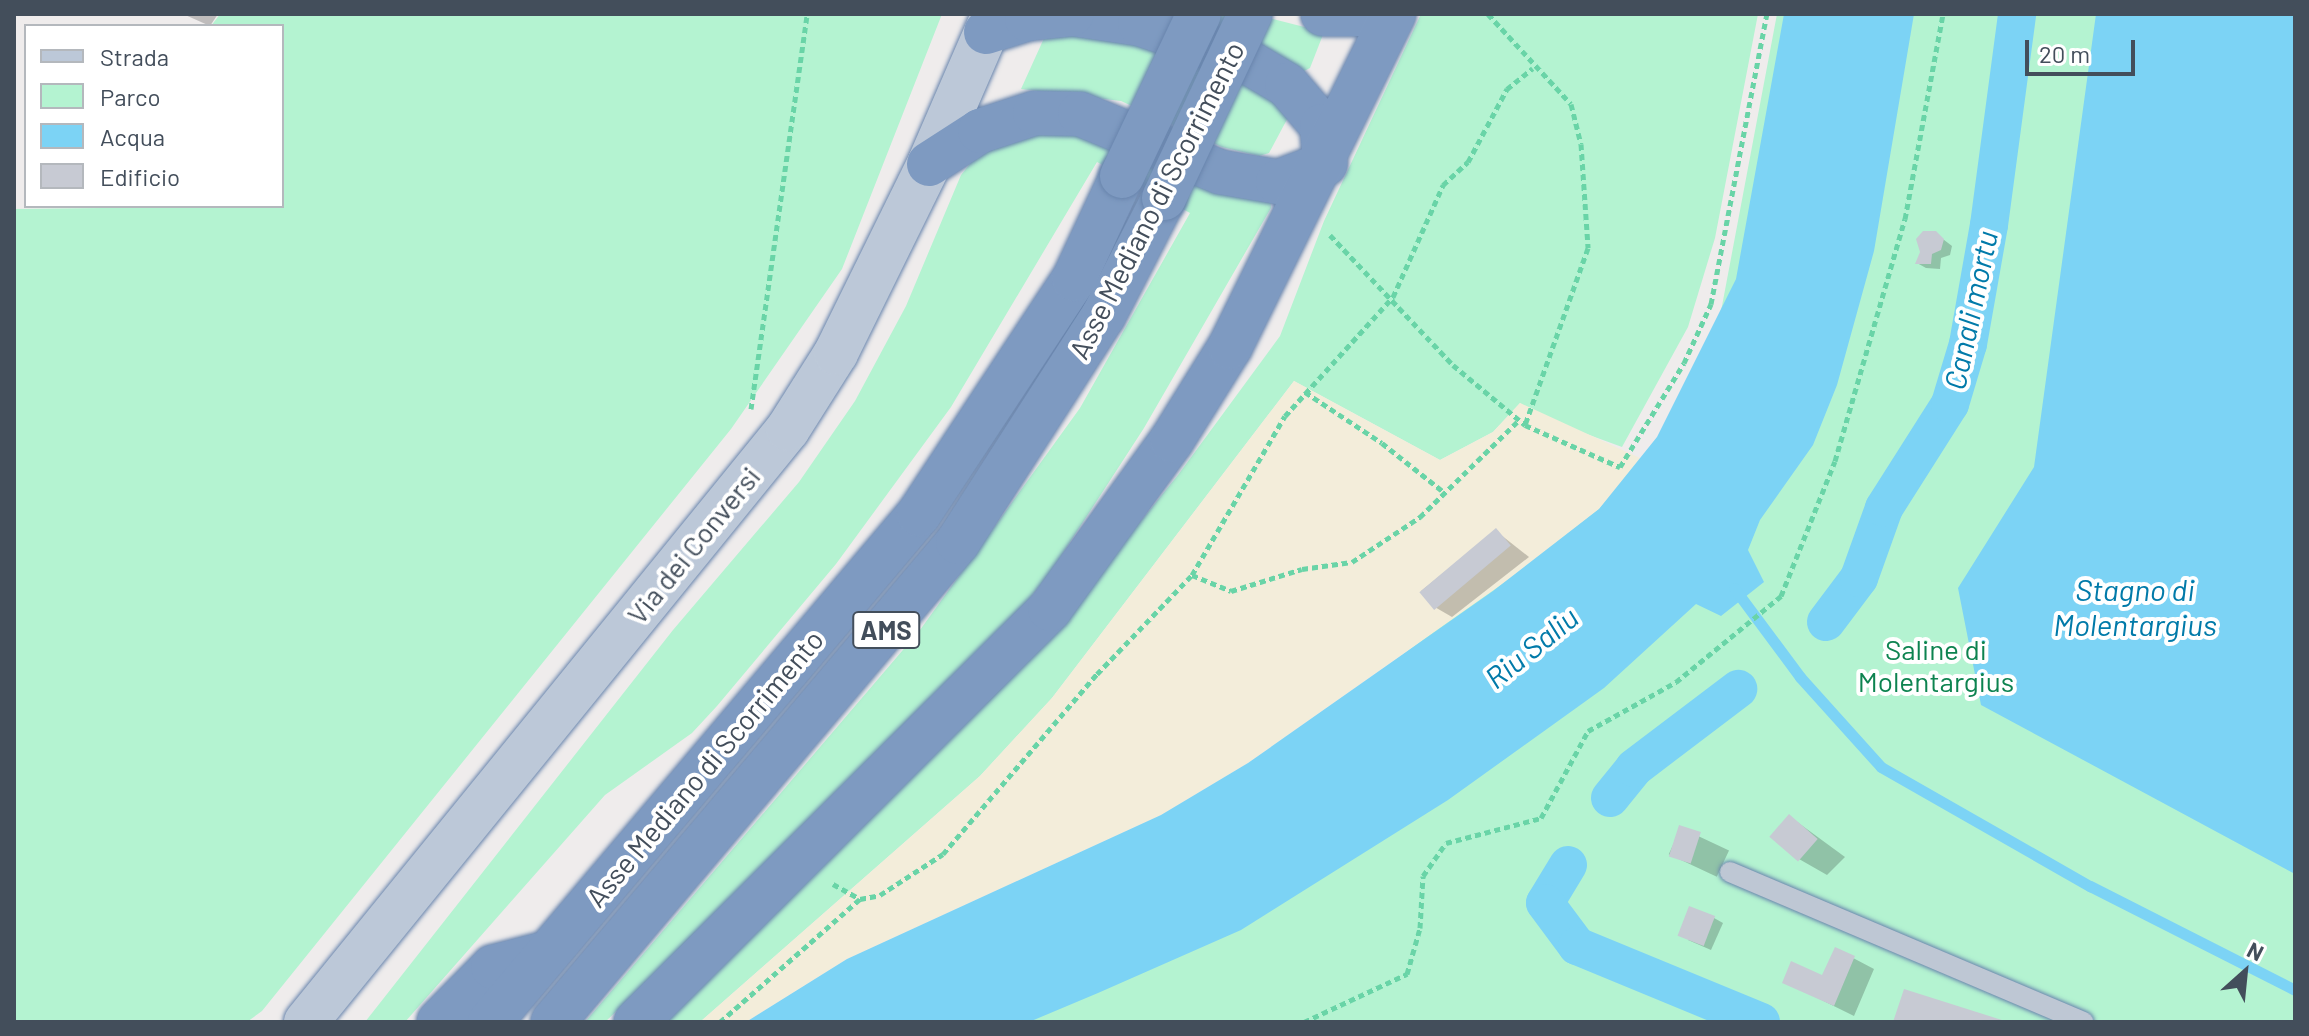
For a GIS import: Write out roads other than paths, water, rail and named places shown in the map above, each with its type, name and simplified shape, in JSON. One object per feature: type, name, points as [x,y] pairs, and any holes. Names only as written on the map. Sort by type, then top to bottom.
[{"type":"highway","points":[[990,23],[1072,14],[1155,29],[1243,59],[1287,85],[1322,126],[1325,164]]},
{"type":"highway","name":"Asse Mediano di Scorrimento","points":[[490,1022],[919,514],[1074,279],[1199,14]]},
{"type":"highway","name":"Asse Mediano di Scorrimento","points":[[553,1022],[958,542],[1104,315],[1164,198],[1250,14]]},
{"type":"highway","points":[[1323,14],[1370,14]]},
{"type":"highway","points":[[636,1022],[1050,609],[1172,440],[1230,347],[1325,164],[1394,14]]},
{"type":"highway","points":[[929,164],[980,131],[1035,113],[1080,114],[1220,172],[1278,182],[1325,164]]},
{"type":"highway","points":[[439,1022],[493,967],[547,953]]},
{"type":"street","name":"Via dei Conversi","points":[[306,1022],[788,429],[836,353],[929,164],[990,23]]},
{"type":"lane","points":[[1730,872],[2083,1022]]},
{"type":"water","name":"Riu Saliu","points":[[1784,14],[1914,14],[1874,251],[1837,385],[1813,445],[1760,520],[1748,550],[1764,582],[1721,616],[1696,604],[1604,688],[1448,800],[1241,930],[1098,993],[1029,1022],[746,1022],[847,959],[1161,815],[1248,763],[1493,591],[1599,509],[1657,437],[1736,279]]},
{"type":"water","name":"Stagno di Molentargius","points":[[2096,14],[2295,14],[2295,874],[1981,705],[1958,588],[2034,467]]},
{"type":"waterway","name":"Canali mortu","points":[[1826,622],[1859,578],[1884,508],[1950,404],[1968,344],[1989,225],[2017,14]]},
{"type":"waterway","points":[[1734,588],[1800,677],[1881,767],[2090,886],[2295,990]]},
{"type":"waterway","name":"Canali mortu","points":[[1610,798],[1634,768],[1738,689]]},
{"type":"waterway","name":"Canali mortu","points":[[1568,865],[1545,903],[1577,946],[1761,1022]]},
{"type":"park label","name":"Saline di Molentargius","points":[[1936,665]]}]
